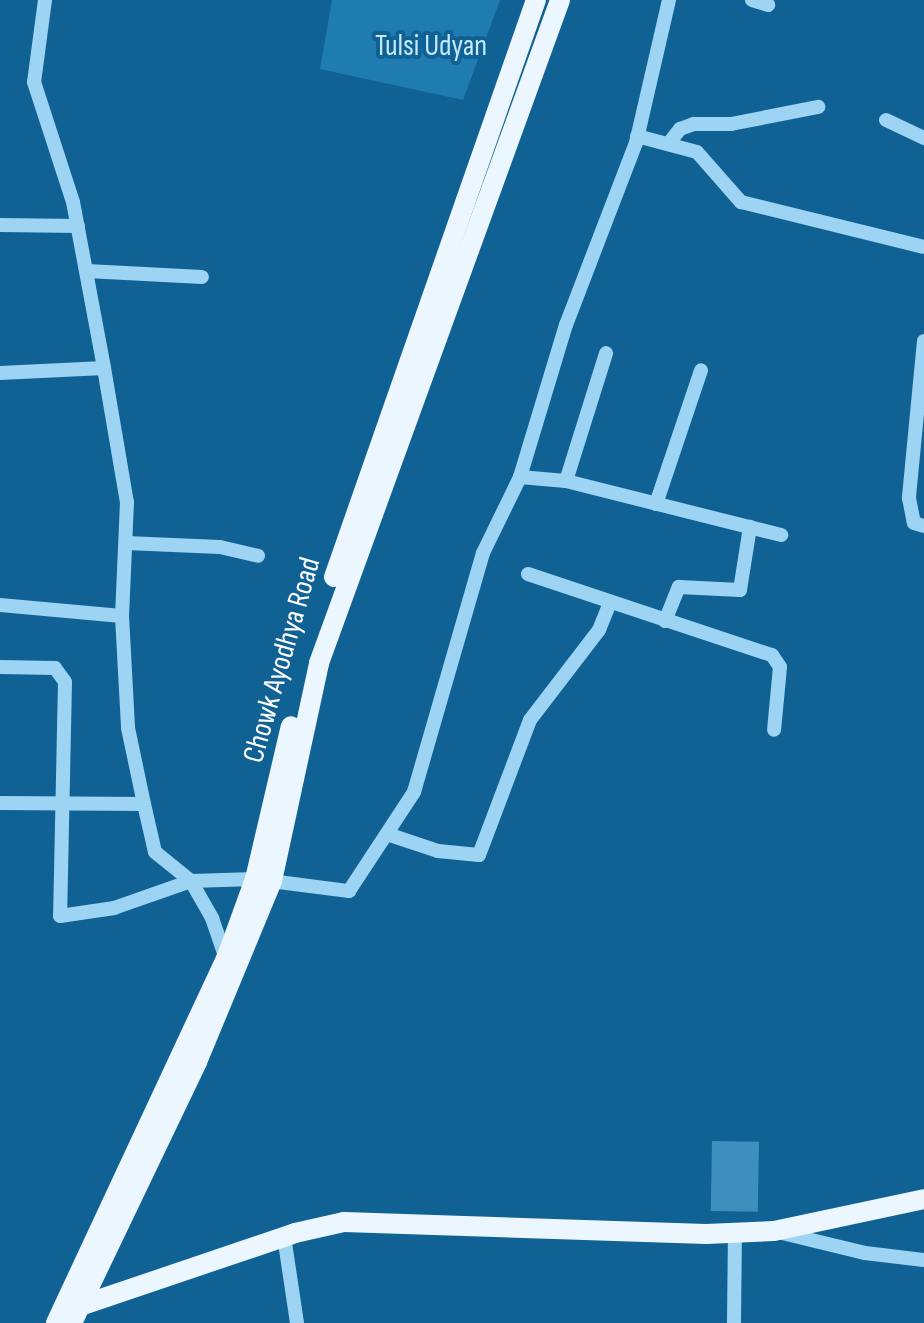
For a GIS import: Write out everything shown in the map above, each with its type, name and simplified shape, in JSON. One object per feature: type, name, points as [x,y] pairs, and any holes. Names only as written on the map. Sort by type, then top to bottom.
[{"type":"main road","name":"Chowk Ayodhya Road","points":[[67,1316],[264,880],[309,648],[536,0]]},
{"type":"main road","points":[[67,1316],[197,1062],[264,880],[319,663],[560,0]]},
{"type":"main road","points":[[67,1316],[284,1236],[344,1222],[774,1231],[924,1199]]},
{"type":"street","points":[[45,0],[34,82],[78,226],[127,502],[122,616],[128,728],[155,852],[191,881],[226,959]]},
{"type":"street","points":[[0,667],[55,668],[63,676],[64,804],[60,916],[114,908],[191,881],[264,880],[349,891],[390,835],[414,792],[483,553],[520,477],[566,325],[637,136],[669,0]]},
{"type":"street","points":[[752,0],[768,5]]},
{"type":"street","points":[[669,143],[680,129],[694,124],[754,121],[818,107]]},
{"type":"street","points":[[886,120],[924,138]]},
{"type":"street","points":[[637,136],[697,152],[741,202],[924,247]]},
{"type":"street","points":[[0,225],[78,226]]},
{"type":"street","points":[[87,271],[202,277]]},
{"type":"street","points":[[924,341],[909,498],[914,523],[924,526]]},
{"type":"street","points":[[566,481],[606,353]]},
{"type":"street","points":[[0,373],[104,368]]},
{"type":"street","points":[[656,504],[701,370]]},
{"type":"street","points":[[520,477],[566,481],[781,535]]},
{"type":"street","points":[[665,621],[679,587],[740,590],[750,527]]},
{"type":"street","points":[[126,543],[220,547],[258,556]]},
{"type":"street","points":[[528,574],[778,660],[774,730]]},
{"type":"street","points":[[390,835],[438,851],[479,855],[530,720],[599,630],[610,603]]},
{"type":"street","points":[[0,605],[122,616]]},
{"type":"street","points":[[0,803],[144,804]]},
{"type":"street","points":[[774,1231],[865,1253],[924,1260]]},
{"type":"street","points":[[734,1323],[735,1232]]},
{"type":"street","points":[[284,1236],[297,1323]]},
{"type":"green space","name":"Tulsi Udyan","points":[[332,0],[500,0],[463,100],[320,69]]},
{"type":"building","points":[[712,1141],[759,1142],[758,1212],[711,1211]]}]
